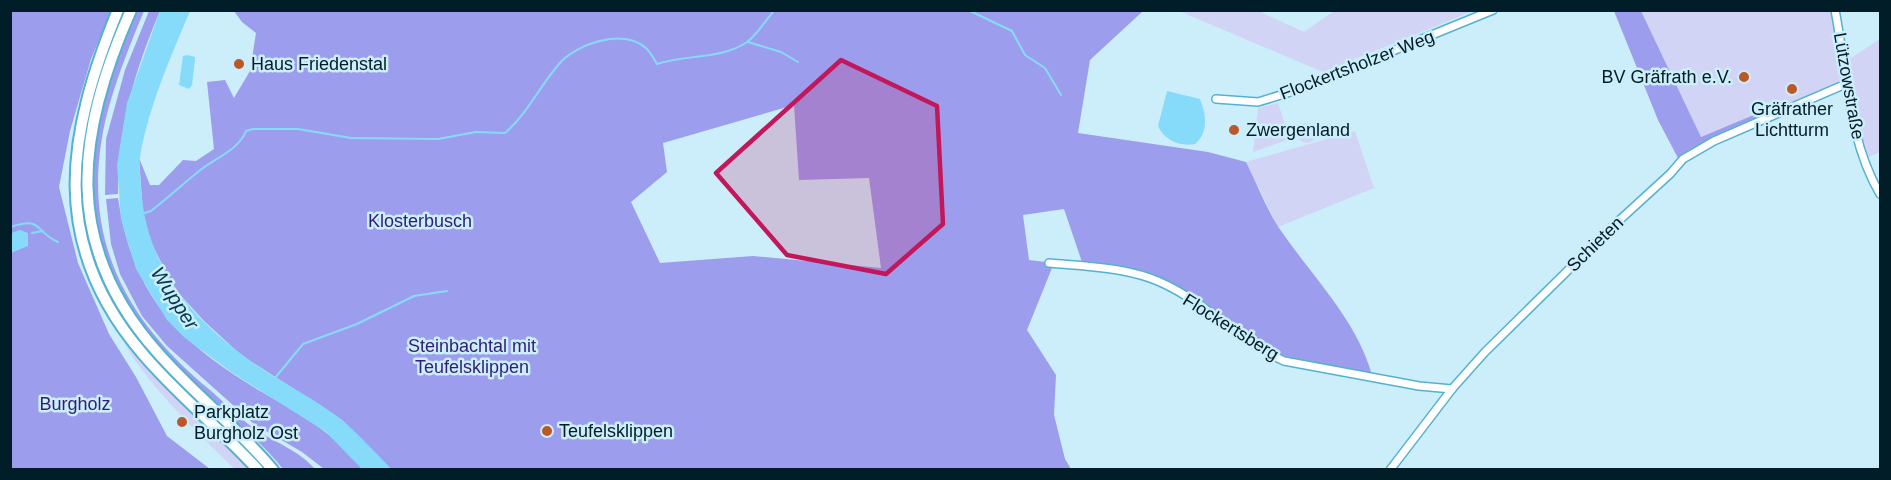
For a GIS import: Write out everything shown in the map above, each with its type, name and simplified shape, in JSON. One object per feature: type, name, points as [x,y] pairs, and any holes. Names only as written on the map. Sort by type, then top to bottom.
[{"type":"highway","points":[[118,10],[92,79],[82,113],[76,151],[78,216],[88,262],[109,307],[140,351],[258,470]]},
{"type":"highway","points":[[131,10],[100,92],[87,152],[88,204],[96,244],[113,289],[133,323],[184,381],[246,439],[273,470]]},
{"type":"street","name":"Flockertsholzer Weg","points":[[1216,99],[1258,102],[1297,90],[1493,10]]},
{"type":"street","name":"Lützowstraße","points":[[1835,10],[1861,150],[1881,194]]},
{"type":"street","name":"Schieten","points":[[1390,470],[1452,389],[1512,324],[1683,159],[1714,141],[1848,83]]},
{"type":"street","name":"Flockertsberg","points":[[1049,263],[1118,271],[1152,279],[1266,352],[1284,361],[1425,387],[1452,389]]},
{"type":"highlighted area","points":[[841,60],[937,106],[943,224],[886,274],[787,255],[716,173]]},
{"type":"shaded area","points":[[1179,11],[1258,11],[1304,32],[1334,11],[1473,11],[1323,72]]},
{"type":"shaded area","name":"BV Gräfrath e.V.","points":[[1641,11],[1837,11],[1851,58],[1880,39],[1880,152],[1860,161],[1847,93],[1843,90],[1777,111],[1775,106],[1701,137]]},
{"type":"shaded area","points":[[1278,103],[1290,139],[1253,152],[1258,108]]},
{"type":"shaded area","points":[[1307,123],[1314,126],[1317,133],[1314,140],[1307,143],[1300,140],[1297,133],[1300,126]]},
{"type":"shaded area","points":[[1355,131],[1374,188],[1278,227],[1246,162]]},
{"type":"shaded area","points":[[124,338],[135,352],[251,469],[235,469],[190,425],[140,367]]},
{"type":"green space","name":"Burgholz","points":[[10,11],[111,11],[91,59],[70,131],[59,187],[78,263],[109,334],[136,377],[167,436],[210,469],[11,469]]},
{"type":"green space","points":[[136,11],[144,11],[113,94],[105,122],[99,163],[99,202],[105,238],[116,272],[132,304],[154,334],[180,363],[249,425],[295,452],[315,469],[283,469],[249,433],[188,379],[149,335],[121,292],[103,249],[94,205],[93,160],[101,114],[115,64]]},
{"type":"green space","points":[[149,11],[160,11],[129,100],[118,170],[118,194],[105,195],[106,139],[125,70]]},
{"type":"green space","name":"Klosterbusch","points":[[234,11],[1143,11],[1090,60],[1078,133],[1208,152],[1246,162],[1279,228],[1332,298],[1356,335],[1372,375],[1295,361],[1267,351],[1147,275],[1083,265],[1064,209],[1023,215],[1029,260],[1054,263],[1027,330],[1056,375],[1054,415],[1065,459],[1071,469],[391,469],[342,420],[241,355],[204,321],[174,288],[148,236],[143,213],[139,158],[150,185],[159,185],[183,160],[196,161],[214,149],[207,82],[225,80],[234,98],[250,71],[256,33],[242,22]],"holes":[[[794,105],[799,180],[869,178],[881,268],[753,256],[660,263],[631,202],[667,172],[663,143]]]},
{"type":"green space","points":[[1614,11],[1641,11],[1701,137],[1775,106],[1777,111],[1689,150],[1679,160],[1658,120]]},
{"type":"green space","points":[[118,198],[125,233],[135,263],[148,290],[183,335],[232,373],[303,416],[329,435],[362,469],[324,469],[302,452],[254,424],[167,346],[142,316],[120,274],[111,244],[106,199]]},
{"type":"water","name":"Wupper","points":[[160,11],[190,11],[154,101],[139,161],[144,215],[160,262],[173,284],[204,322],[256,365],[343,421],[391,469],[362,469],[326,432],[234,374],[185,338],[167,320],[136,269],[121,219],[117,165],[127,103]]},
{"type":"water","points":[[183,56],[195,57],[192,85],[189,89],[179,85]]},
{"type":"water","points":[[1167,91],[1200,99],[1205,123],[1203,134],[1195,144],[1189,145],[1168,139],[1158,126]]},
{"type":"water","points":[[20,230],[28,233],[28,246],[11,253],[11,233]]},
{"type":"waterway","points":[[141,214],[151,211],[203,168],[233,148],[246,131],[298,129],[351,138],[438,139],[476,132],[505,133],[520,117],[559,64],[577,50],[601,41],[626,39],[647,49],[657,64],[726,52],[747,42],[775,10]]},
{"type":"waterway","points":[[968,10],[1012,31],[1025,55],[1045,68],[1061,95]]},
{"type":"waterway","points":[[748,42],[781,52],[798,62]]},
{"type":"waterway","points":[[10,227],[34,224],[58,242]]},
{"type":"waterway","points":[[32,233],[43,231]]},
{"type":"waterway","points":[[275,378],[303,344],[357,324],[414,296],[447,291]]},
{"type":"place","name":"Haus Friedenstal","points":[[239,64]]},
{"type":"place","name":"BV Gräfrath e.V.","points":[[1744,77]]},
{"type":"place","name":"Gräfrather Lichtturm","points":[[1792,89]]},
{"type":"place","name":"Zwergenland","points":[[1234,130]]},
{"type":"place","name":"Parkplatz Burgholz Ost","points":[[182,422]]},
{"type":"place","name":"Teufelsklippen","points":[[547,431]]},
{"type":"park label","name":"Steinbachtal mit Teufelsklippen","points":[[472,356]]}]
